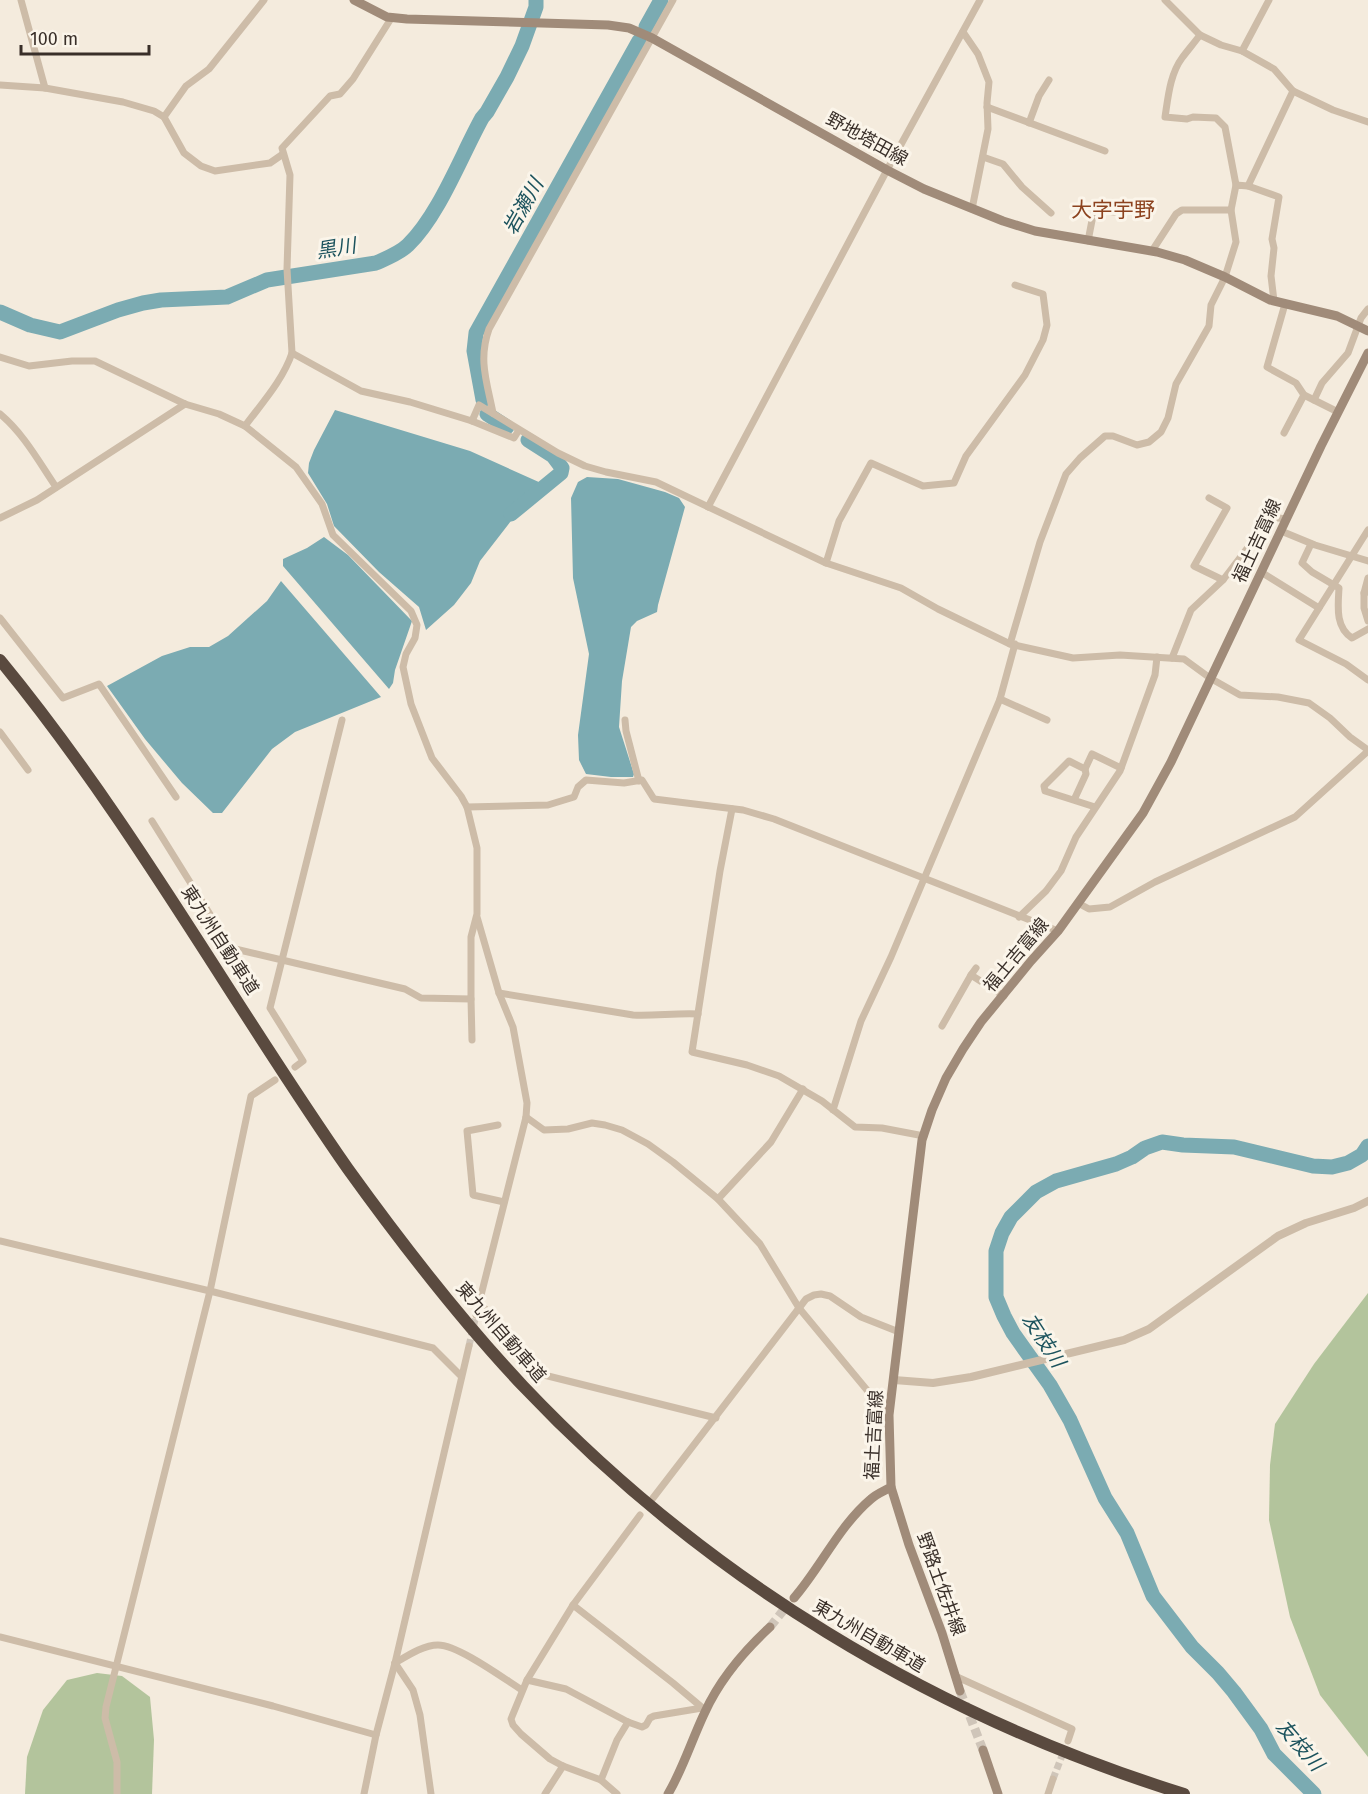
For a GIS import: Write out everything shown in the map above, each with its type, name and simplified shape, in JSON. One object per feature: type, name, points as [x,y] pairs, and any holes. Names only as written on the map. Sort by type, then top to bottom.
[{"type":"highway","name":"東九州自動車道","points":[[0,660],[49,722],[133,840],[282,1070],[380,1212],[439,1289],[482,1340],[562,1425],[662,1516],[706,1550],[770,1596],[868,1658],[992,1721],[1080,1758],[1184,1794]]},
{"type":"main road","name":"野地塔田線","points":[[354,0],[392,17],[609,24],[629,28],[652,38],[887,170],[924,189],[972,209],[1035,231],[1152,251],[1185,260],[1274,301],[1337,316],[1368,331]]},
{"type":"main road","name":"福土吉富線","points":[[794,1598],[854,1516],[872,1497],[891,1487],[890,1414],[924,1136],[946,1078],[981,1022],[1058,931],[1143,813],[1171,762],[1286,519],[1368,353]]},
{"type":"main road","name":"野路土佐井線","points":[[891,1487],[960,1691]]},
{"type":"main road","points":[[668,1794],[704,1709],[719,1684],[739,1659],[770,1628]]},
{"type":"main road","points":[[983,1750],[998,1794]]},
{"type":"street","points":[[21,0],[45,88]]},
{"type":"street","points":[[164,117],[186,86],[209,69],[264,0]]},
{"type":"street","points":[[493,413],[483,363],[484,345],[489,329],[673,0]]},
{"type":"street","points":[[708,507],[980,0]]},
{"type":"street","points":[[1165,0],[1200,35],[1221,45],[1242,51],[1274,69],[1293,91],[1333,110],[1368,122]]},
{"type":"street","points":[[1242,51],[1269,0]]},
{"type":"street","points":[[246,426],[278,380],[292,353],[287,269],[290,175],[282,148],[330,96],[340,94],[353,79],[392,17]]},
{"type":"street","points":[[963,32],[978,54],[989,82],[988,129],[972,209]]},
{"type":"street","points":[[833,1110],[861,1021],[925,878],[1000,699],[1012,644],[1040,542],[1066,474],[1105,436],[1113,436],[1137,445],[1149,442],[1161,432],[1168,418],[1176,384],[1209,326],[1211,305],[1225,277],[1236,242],[1231,210],[1236,185],[1225,127],[1216,118],[1165,117],[1170,87],[1182,58],[1200,35]]},
{"type":"street","points":[[1029,123],[1039,96],[1049,80]]},
{"type":"street","points":[[0,85],[45,88],[123,102],[154,111],[164,117],[184,153],[201,166],[215,171],[270,163],[283,154]]},
{"type":"street","points":[[1248,186],[1293,91]]},
{"type":"street","points":[[987,107],[1105,151]]},
{"type":"street","points":[[982,157],[1003,164],[1022,188],[1051,213]]},
{"type":"street","points":[[1236,185],[1248,186],[1279,197],[1272,239],[1274,248],[1271,276],[1274,301]]},
{"type":"street","points":[[1089,241],[1095,207],[1114,212]]},
{"type":"street","points":[[1152,251],[1176,214],[1182,210],[1231,210]]},
{"type":"street","points":[[826,563],[839,521],[871,463],[923,486],[954,483],[966,456],[1025,375],[1043,340],[1047,325],[1043,294],[1015,285]]},
{"type":"street","points":[[1285,304],[1267,367],[1296,382],[1304,395],[1338,412]]},
{"type":"street","points":[[1314,400],[1322,384],[1348,353],[1361,318],[1368,309]]},
{"type":"street","points":[[292,353],[361,391],[410,402],[514,438],[519,430]]},
{"type":"street","points":[[0,357],[29,366],[95,361],[185,404],[219,414],[246,426],[296,467],[322,504],[333,535],[411,611],[417,625],[415,638],[406,654],[403,667],[411,704],[432,758],[461,796],[477,848],[477,914],[471,937],[472,1040]]},
{"type":"street","points":[[1284,433],[1304,395]]},
{"type":"street","points":[[0,518],[37,500],[185,404]]},
{"type":"street","points":[[472,422],[479,405],[558,453],[585,466],[656,482],[826,563],[901,588],[938,609],[1012,644],[1073,658],[1120,655],[1184,659],[1210,678],[1240,695],[1278,697],[1309,703],[1368,750],[1295,817],[1155,882],[1110,907],[1089,909],[1078,903]]},
{"type":"street","points":[[0,414],[25,440],[56,487]]},
{"type":"street","points":[[1209,498],[1227,508],[1194,566],[1223,580]]},
{"type":"street","points":[[1172,658],[1191,610],[1223,580],[1271,517],[1286,519]]},
{"type":"street","points":[[1368,530],[1299,640],[1346,664],[1368,680]]},
{"type":"street","points":[[1281,531],[1368,561]]},
{"type":"street","points":[[1311,543],[1302,563],[1312,572],[1339,588],[1338,605],[1344,633],[1352,638],[1368,629]]},
{"type":"street","points":[[1261,572],[1319,608]]},
{"type":"street","points":[[1368,578],[1364,608],[1368,621]]},
{"type":"street","points":[[0,618],[63,698],[99,684],[176,797]]},
{"type":"street","points":[[1019,917],[1046,891],[1061,871],[1076,837],[1121,768],[1155,675],[1157,657]]},
{"type":"street","points":[[1000,699],[1047,720]]},
{"type":"street","points":[[295,1067],[303,1061],[270,1008],[342,720]]},
{"type":"street","points":[[625,720],[639,781]]},
{"type":"street","points":[[0,732],[28,770]]},
{"type":"street","points":[[1074,800],[1092,754],[1121,768]]},
{"type":"street","points":[[1085,769],[1069,761],[1044,786],[1045,791],[1095,807]]},
{"type":"street","points":[[466,807],[548,805],[574,797],[578,787],[586,780],[624,783],[642,780],[654,799],[743,810],[774,819],[1058,931]]},
{"type":"street","points":[[732,809],[692,1052],[747,1065],[779,1076],[803,1089],[855,1127],[882,1128],[924,1136]]},
{"type":"street","points":[[152,822],[231,948],[405,989],[420,998],[471,999]]},
{"type":"street","points":[[476,1315],[526,1117],[527,1103],[513,1028],[499,993],[477,914]]},
{"type":"street","points":[[942,1026],[976,968]]},
{"type":"street","points":[[971,975],[1004,996]]},
{"type":"street","points":[[499,993],[633,1015],[698,1014]]},
{"type":"street","points":[[117,1794],[117,1762],[105,1718],[106,1707],[210,1291],[251,1096],[275,1080]]},
{"type":"street","points":[[718,1199],[771,1142],[803,1089]]},
{"type":"street","points":[[526,1117],[544,1130],[568,1129],[592,1123],[622,1130],[648,1144],[673,1162],[718,1199],[760,1244],[799,1308],[881,1407],[890,1414]]},
{"type":"street","points":[[498,1125],[467,1131],[473,1195],[504,1202]]},
{"type":"street","points":[[894,1380],[933,1383],[972,1377],[1124,1340],[1149,1329],[1278,1236],[1306,1223],[1354,1208],[1368,1201]]},
{"type":"street","points":[[0,1241],[210,1291],[433,1348],[461,1376]]},
{"type":"street","points":[[653,1498],[806,1299],[821,1294],[830,1296],[861,1317],[899,1332]]},
{"type":"street","points":[[479,1302],[544,1375],[716,1418]]},
{"type":"street","points":[[364,1794],[469,1346]]},
{"type":"street","points":[[617,1794],[601,1780],[549,1759],[513,1725],[511,1719],[526,1680],[573,1605],[640,1515]]},
{"type":"street","points":[[573,1605],[704,1709]]},
{"type":"street","points":[[0,1637],[376,1735]]},
{"type":"street","points":[[395,1663],[416,1651],[438,1645],[454,1648],[522,1690]]},
{"type":"street","points":[[395,1663],[413,1690],[418,1707],[431,1794]]},
{"type":"street","points":[[955,1676],[1072,1729],[1068,1741]]},
{"type":"street","points":[[526,1680],[566,1689],[642,1727],[654,1716],[704,1709]]},
{"type":"street","points":[[601,1780],[617,1740],[628,1722]]},
{"type":"street","points":[[545,1794],[563,1766]]},
{"type":"street","points":[[1048,1794],[1053,1779]]},
{"type":"green space","points":[[1368,1293],[1368,1757],[1320,1695],[1290,1617],[1269,1520],[1270,1465],[1275,1424],[1314,1364]]},
{"type":"green space","points":[[97,1673],[122,1676],[150,1697],[154,1740],[152,1794],[25,1794],[27,1757],[43,1710],[67,1680]]},
{"type":"water","points":[[335,410],[470,451],[541,483],[510,510],[514,517],[480,561],[471,583],[454,605],[426,630],[419,607],[379,572],[334,526],[327,504],[308,473],[314,450]]},
{"type":"water","points":[[587,477],[618,479],[665,492],[679,498],[685,507],[657,612],[637,621],[631,627],[622,681],[619,727],[633,777],[586,774],[579,760],[578,735],[589,654],[573,578],[571,498],[578,482]]},
{"type":"water","points":[[324,537],[348,555],[412,621],[395,670],[393,683],[389,689],[283,566],[283,559]]},
{"type":"water","points":[[281,581],[381,697],[295,732],[272,749],[222,813],[213,813],[182,783],[145,739],[107,686],[162,656],[190,647],[209,647],[228,636],[267,601]]},
{"type":"waterway","name":"黒川","points":[[0,312],[30,325],[60,332],[143,303],[227,297],[267,280],[376,263],[397,253],[408,245],[419,232],[440,202],[482,118],[507,77],[522,46],[536,7],[536,0]]},
{"type":"waterway","name":"岩瀬川","points":[[646,27],[661,0]]},
{"type":"waterway","name":"岩瀬川","points":[[483,400],[474,351],[476,333],[639,41]]},
{"type":"waterway","name":"岩瀬川","points":[[487,414],[507,427]]},
{"type":"waterway","name":"岩瀬川","points":[[511,514],[561,473],[562,468],[553,456],[528,440]]},
{"type":"waterway","name":"友枝川","points":[[1314,1794],[1274,1754],[1261,1729],[1234,1692],[1192,1647],[1153,1596],[1127,1533],[1105,1498],[1070,1420],[1050,1385],[1013,1333],[1004,1316],[996,1297],[996,1251],[1011,1217],[1036,1192],[1056,1181],[1116,1164],[1145,1148],[1162,1142],[1234,1147],[1313,1166],[1332,1167],[1348,1163],[1362,1155],[1368,1146]]},
{"type":"tunnel","points":[[469,1346],[476,1315]]},
{"type":"tunnel","points":[[770,1627],[790,1602]]},
{"type":"tunnel","points":[[960,1691],[983,1750]]},
{"type":"tunnel","points":[[1053,1779],[1065,1748]]},
{"type":"district","name":"大字宇野","points":[[1113,210]]}]
